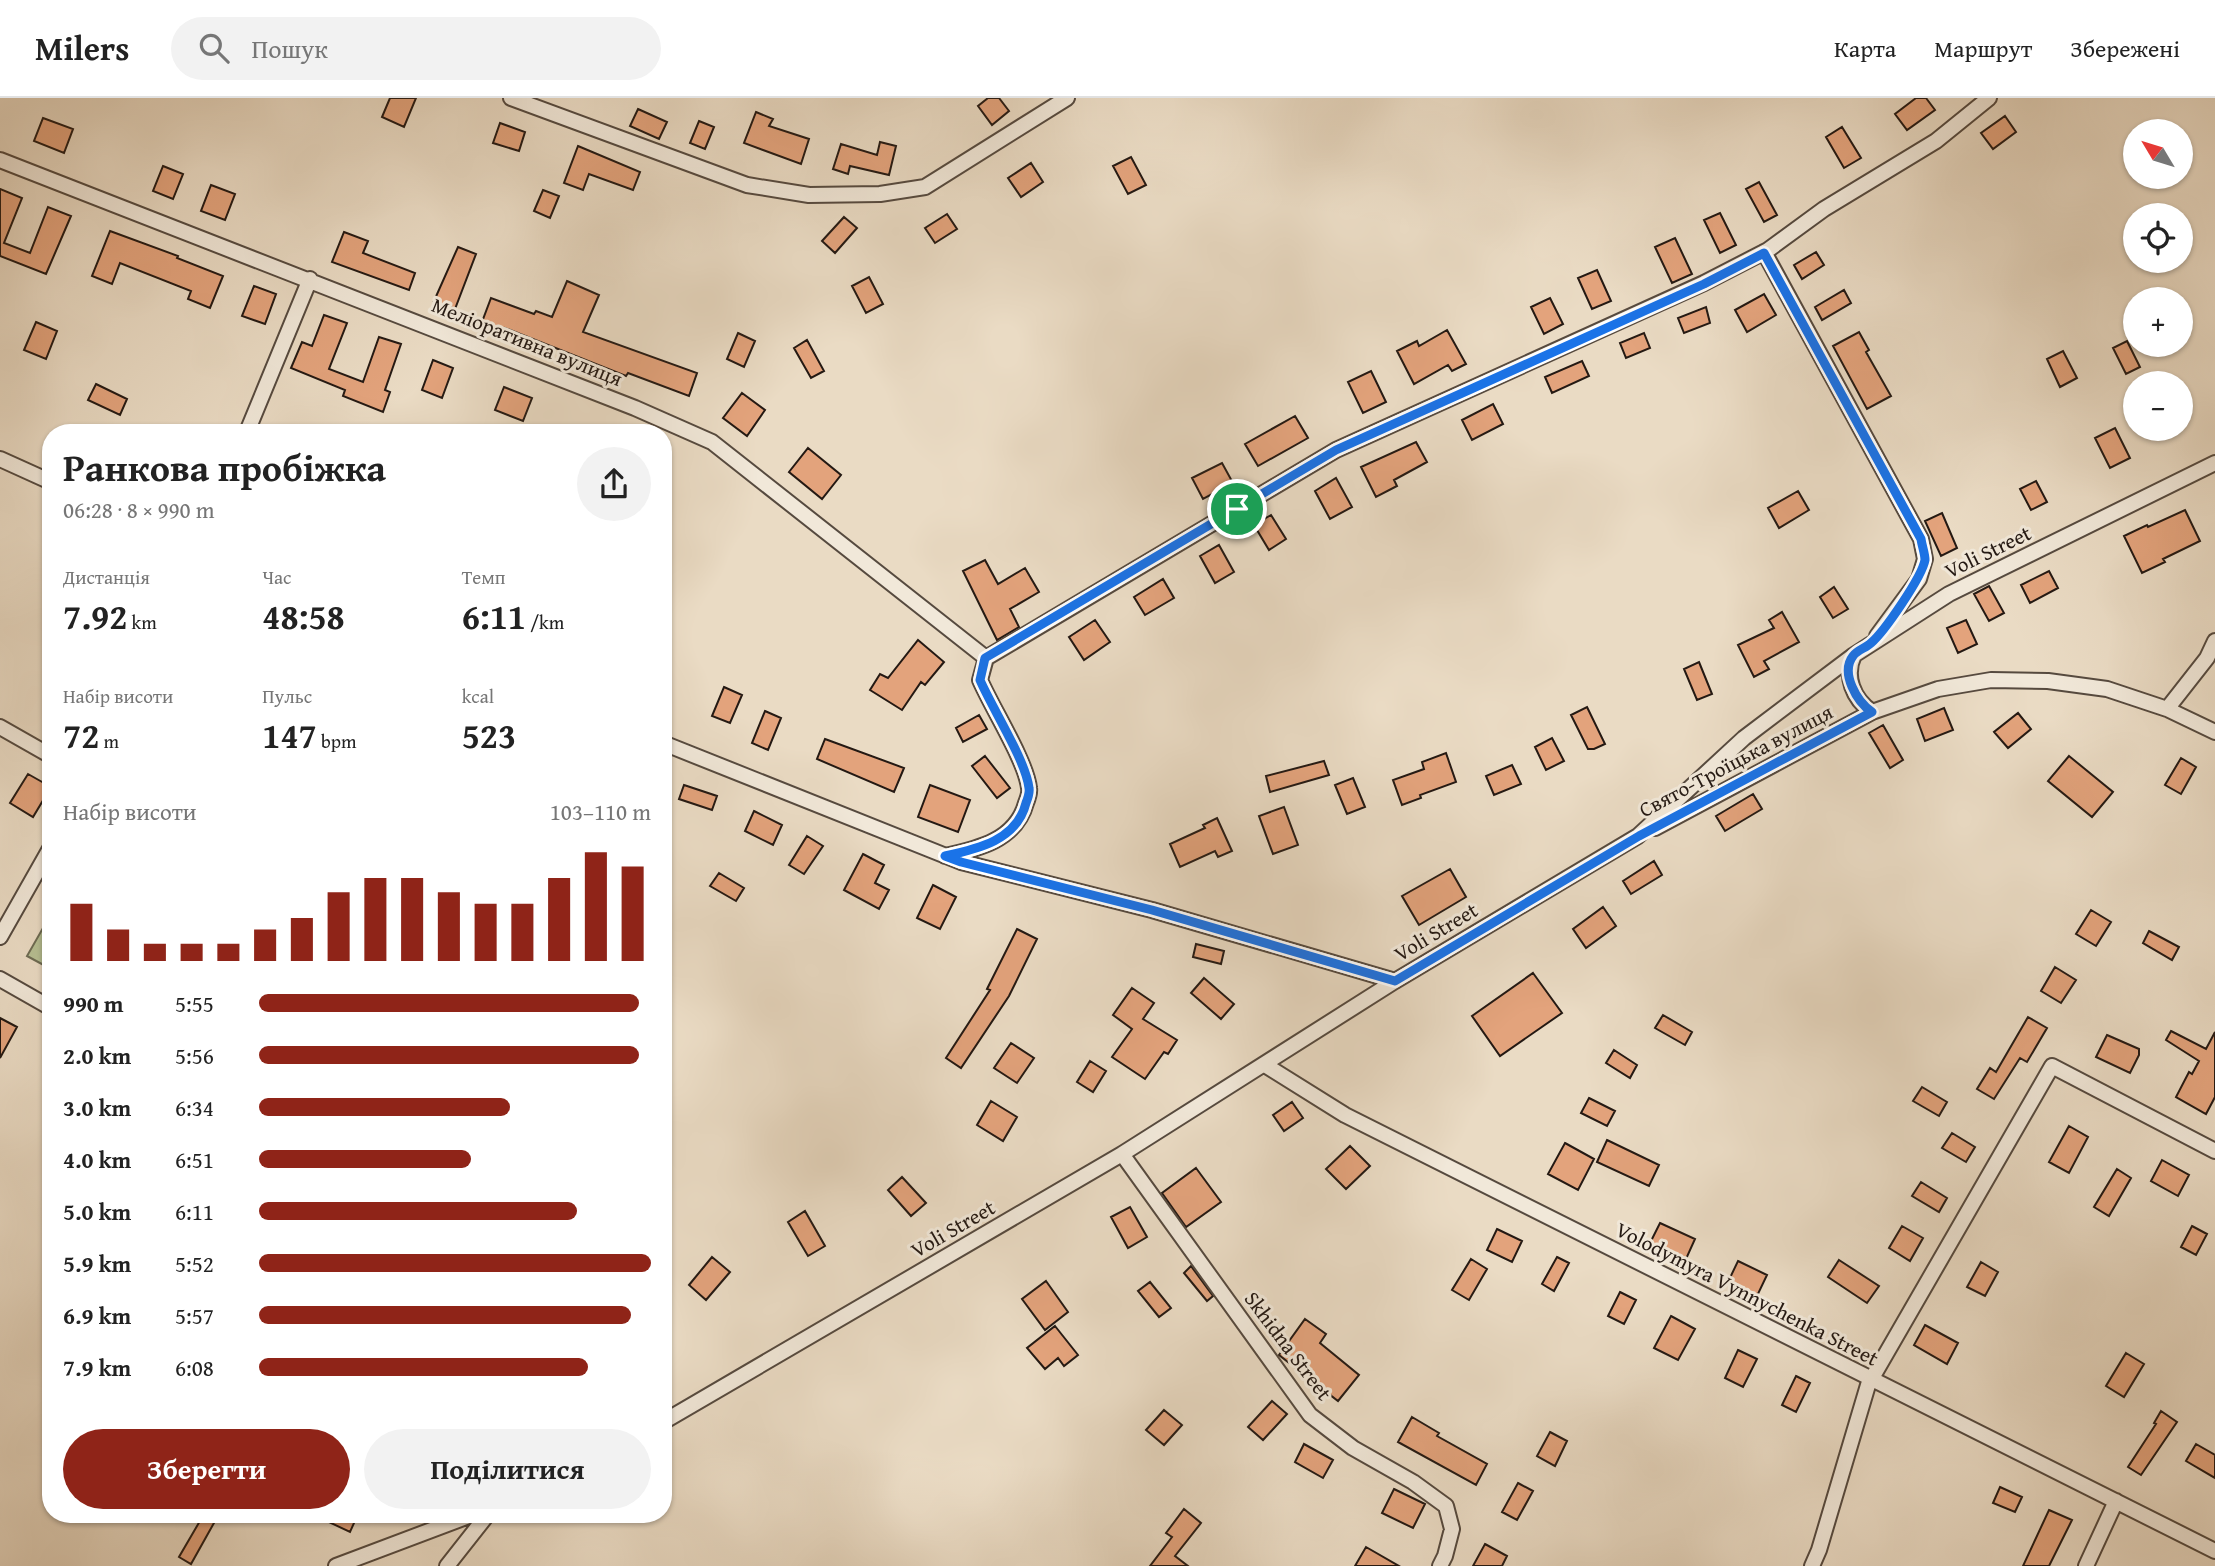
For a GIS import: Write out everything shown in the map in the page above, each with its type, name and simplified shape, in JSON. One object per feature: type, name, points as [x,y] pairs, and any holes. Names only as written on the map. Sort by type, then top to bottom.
[{"type":"street","points":[[511,98],[747,185],[808,194],[880,194],[925,187],[1067,98]]},
{"type":"street","points":[[945,856],[976,849],[999,839],[1014,826],[1024,812],[1030,790],[1024,769],[980,680],[985,658],[1336,450],[1704,284],[1764,253],[1824,209],[1937,141],[1989,98]]},
{"type":"street","name":"Меліоративна вулиця","points":[[0,160],[310,279],[671,424]]},
{"type":"street","points":[[1764,253],[1921,539],[1925,559],[1919,579],[1872,643]]},
{"type":"street","points":[[250,424],[310,279]]},
{"type":"street","name":"Меліоративна вулиця","points":[[672,424],[712,442],[985,658]]},
{"type":"street","points":[[0,459],[42,478]]},
{"type":"street","name":"Voli Street","points":[[672,1417],[1122,1154],[1395,981],[1639,836],[1744,738],[1854,654],[1949,594],[2215,463]]},
{"type":"street","points":[[2167,709],[2211,656],[2215,641]]},
{"type":"street","points":[[1854,654],[1848,668],[1854,695],[1872,712]]},
{"type":"street","name":"Свято-Троїцька вулиця","points":[[1639,836],[1872,712],[1938,689],[1991,680],[2048,681],[2107,690],[2167,709],[2215,732]]},
{"type":"street","points":[[0,727],[42,751]]},
{"type":"street","points":[[672,747],[961,862],[1152,910],[1395,981]]},
{"type":"street","points":[[0,937],[42,863]]},
{"type":"street","points":[[0,979],[42,1003]]},
{"type":"street","name":"Volodymyra Vynnychenka Street","points":[[1265,1065],[1345,1115],[2215,1551]]},
{"type":"street","points":[[1812,1566],[1871,1380],[2052,1066],[2215,1151]]},
{"type":"street","name":"Skhidna Street","points":[[1122,1154],[1310,1415],[1353,1448],[1413,1482],[1446,1506],[1452,1529],[1440,1566]]},
{"type":"street","points":[[2086,1566],[2116,1501]]},
{"type":"street","points":[[336,1566],[450,1523]]},
{"type":"street","points":[[447,1566],[481,1523]]},
{"type":"green space","points":[[42,930],[42,964],[27,956]]},
{"type":"building","points":[[390,98],[416,98],[404,127],[382,117]]},
{"type":"building","points":[[988,98],[999,98],[1009,111],[992,125],[978,106]]},
{"type":"building","points":[[1916,98],[1926,98],[1935,110],[1907,130],[1895,114]]},
{"type":"building","points":[[638,109],[667,122],[659,139],[630,126]]},
{"type":"building","points":[[756,112],[773,119],[769,126],[809,139],[801,164],[744,143]]},
{"type":"building","points":[[2005,116],[2016,132],[1993,149],[1981,133]]},
{"type":"building","points":[[43,118],[73,129],[64,153],[34,141]]},
{"type":"building","points":[[699,121],[714,127],[705,149],[690,143]]},
{"type":"building","points":[[500,123],[525,132],[519,151],[493,143]]},
{"type":"building","points":[[1842,127],[1861,158],[1844,168],[1826,137]]},
{"type":"building","points":[[880,142],[896,146],[889,175],[850,166],[848,174],[833,169],[841,144],[877,155]]},
{"type":"building","points":[[578,146],[640,172],[633,190],[589,174],[583,190],[564,183]]},
{"type":"building","points":[[1131,157],[1146,185],[1128,194],[1113,166]]},
{"type":"building","points":[[1031,163],[1043,182],[1021,197],[1008,178]]},
{"type":"building","points":[[163,166],[183,174],[173,199],[153,191]]},
{"type":"building","points":[[1759,182],[1777,215],[1764,222],[1746,189]]},
{"type":"building","points":[[211,185],[235,194],[225,220],[201,211]]},
{"type":"building","points":[[0,189],[22,198],[4,243],[30,253],[48,207],[71,216],[46,274],[0,256]]},
{"type":"building","points":[[543,190],[559,196],[550,218],[534,211]]},
{"type":"building","points":[[1720,213],[1736,245],[1720,253],[1704,220]]},
{"type":"building","points":[[947,214],[957,229],[935,243],[925,228]]},
{"type":"building","points":[[844,217],[857,228],[835,253],[822,241]]},
{"type":"building","points":[[110,231],[223,276],[210,308],[188,299],[191,291],[120,263],[112,284],[92,276]]},
{"type":"building","points":[[344,232],[368,241],[363,253],[415,273],[409,290],[332,262]]},
{"type":"building","points":[[1675,238],[1692,274],[1672,283],[1655,247]]},
{"type":"building","points":[[458,247],[476,254],[455,309],[434,301]]},
{"type":"building","points":[[1816,252],[1824,265],[1802,279],[1794,265]]},
{"type":"building","points":[[1597,270],[1611,301],[1592,309],[1578,278]]},
{"type":"building","points":[[869,277],[883,304],[866,313],[852,286]]},
{"type":"building","points":[[567,281],[599,295],[583,332],[697,373],[689,396],[628,373],[626,376],[505,328],[504,330],[482,322],[491,298],[534,314],[536,311],[552,317]]},
{"type":"building","points":[[254,286],[276,294],[265,324],[242,316]]},
{"type":"building","points":[[1844,290],[1851,303],[1822,320],[1815,307]]},
{"type":"building","points":[[1764,294],[1776,315],[1747,332],[1735,310]]},
{"type":"building","points":[[1550,298],[1563,324],[1544,334],[1531,307]]},
{"type":"building","points":[[1706,307],[1710,323],[1684,333],[1678,318]]},
{"type":"building","points":[[324,315],[347,323],[329,369],[363,382],[379,337],[401,344],[385,390],[390,392],[383,412],[343,396],[345,390],[291,368],[302,342],[312,346]]},
{"type":"building","points":[[36,322],[57,331],[46,359],[24,350]]},
{"type":"building","points":[[1447,330],[1466,364],[1452,371],[1448,365],[1414,384],[1397,351],[1417,341],[1419,346]]},
{"type":"building","points":[[1859,332],[1869,350],[1866,352],[1891,396],[1867,409],[1833,346]]},
{"type":"building","points":[[738,333],[755,341],[744,367],[727,359]]},
{"type":"building","points":[[1644,333],[1650,348],[1626,358],[1620,343]]},
{"type":"building","points":[[807,340],[824,371],[811,378],[794,348]]},
{"type":"building","points":[[2123,343],[2123,357],[2135,357],[2140,367],[2124,371],[2113,348]]},
{"type":"building","points":[[2063,351],[2077,378],[2060,387],[2047,359]]},
{"type":"building","points":[[433,360],[453,368],[442,398],[422,390]]},
{"type":"building","points":[[1582,361],[1589,376],[1552,393],[1545,377]]},
{"type":"building","points":[[1371,371],[1386,402],[1363,413],[1348,382]]},
{"type":"building","points":[[96,384],[127,399],[120,415],[88,400]]},
{"type":"building","points":[[504,387],[532,398],[523,421],[495,410]]},
{"type":"building","points":[[742,393],[765,410],[747,436],[723,418]]},
{"type":"building","points":[[1493,404],[1503,424],[1472,440],[1462,420]]},
{"type":"building","points":[[1295,416],[1308,438],[1258,466],[1245,444]]},
{"type":"building","points":[[2115,428],[2130,458],[2110,468],[2095,438]]},
{"type":"building","points":[[1416,442],[1427,462],[1394,480],[1397,486],[1376,497],[1361,467]]},
{"type":"building","points":[[808,448],[841,475],[822,499],[789,472]]},
{"type":"building","points":[[1222,463],[1233,483],[1203,499],[1192,478]]},
{"type":"building","points":[[1336,478],[1352,507],[1330,519],[1315,491]]},
{"type":"building","points":[[2036,481],[2047,502],[2031,510],[2020,489]]},
{"type":"building","points":[[1798,491],[1809,510],[1779,528],[1768,508]]},
{"type":"building","points":[[2185,510],[2200,541],[2163,559],[2165,562],[2142,573],[2124,536]]},
{"type":"building","points":[[1942,513],[1957,548],[1941,556],[1925,521]]},
{"type":"building","points":[[1271,515],[1286,539],[1269,550],[1254,525]]},
{"type":"building","points":[[1219,545],[1234,572],[1215,583],[1200,556]]},
{"type":"building","points":[[985,560],[998,584],[1025,568],[1039,592],[1010,609],[1019,627],[997,640],[963,571]]},
{"type":"building","points":[[2049,571],[2058,588],[2030,603],[2021,585]]},
{"type":"building","points":[[1163,579],[1174,598],[1145,615],[1134,597]]},
{"type":"building","points":[[1989,586],[2004,613],[1989,621],[1974,594]]},
{"type":"building","points":[[1834,587],[1848,609],[1833,618],[1820,597]]},
{"type":"building","points":[[1782,612],[1799,642],[1764,661],[1769,669],[1754,677],[1738,645],[1774,628],[1769,620]]},
{"type":"building","points":[[1095,620],[1110,642],[1084,660],[1069,637]]},
{"type":"building","points":[[1966,620],[1977,644],[1958,653],[1947,628]]},
{"type":"building","points":[[918,640],[944,662],[925,685],[921,682],[902,710],[870,690],[880,674],[888,678]]},
{"type":"building","points":[[1699,662],[1712,694],[1697,700],[1684,669]]},
{"type":"building","points":[[724,687],[742,695],[730,723],[712,716]]},
{"type":"building","points":[[1587,707],[1605,744],[1594,749],[1588,749],[1571,715]]},
{"type":"building","points":[[1944,708],[1953,730],[1925,741],[1917,719]]},
{"type":"building","points":[[765,711],[781,718],[768,750],[752,743]]},
{"type":"building","points":[[2018,713],[2031,729],[2008,748],[1994,732]]},
{"type":"building","points":[[979,715],[987,729],[963,742],[956,728]]},
{"type":"building","points":[[1883,725],[1903,760],[1890,768],[1869,733]]},
{"type":"building","points":[[1552,738],[1564,761],[1546,770],[1535,747]]},
{"type":"building","points":[[825,739],[904,768],[894,792],[817,759]]},
{"type":"building","points":[[1446,753],[1456,782],[1420,795],[1421,798],[1402,805],[1393,780],[1424,769],[1422,762]]},
{"type":"building","points":[[985,756],[1010,788],[997,798],[972,766]]},
{"type":"building","points":[[2069,756],[2113,792],[2092,817],[2048,781]]},
{"type":"building","points":[[2181,758],[2196,767],[2181,794],[2165,785]]},
{"type":"building","points":[[1324,761],[1329,775],[1270,792],[1266,776]]},
{"type":"building","points":[[1512,765],[1521,784],[1494,795],[1486,776]]},
{"type":"building","points":[[28,774],[42,782],[42,802],[33,817],[10,803]]},
{"type":"building","points":[[1353,778],[1365,807],[1347,814],[1335,785]]},
{"type":"building","points":[[684,785],[717,796],[712,810],[679,799]]},
{"type":"building","points":[[930,785],[970,800],[958,832],[918,817]]},
{"type":"building","points":[[1753,794],[1762,809],[1725,831],[1716,816]]},
{"type":"building","points":[[1284,807],[1298,845],[1273,854],[1259,816]]},
{"type":"building","points":[[754,811],[782,825],[773,845],[745,831]]},
{"type":"building","points":[[1217,818],[1232,851],[1218,857],[1215,851],[1180,867],[1170,844],[1205,828],[1203,825]]},
{"type":"building","points":[[807,836],[823,846],[804,874],[789,865]]},
{"type":"building","points":[[863,854],[884,865],[875,883],[889,890],[879,909],[844,890]]},
{"type":"building","points":[[1654,861],[1662,875],[1631,894],[1623,881]]},
{"type":"building","points":[[1450,869],[1466,897],[1419,925],[1402,896]]},
{"type":"building","points":[[719,873],[744,888],[736,901],[710,886]]},
{"type":"building","points":[[933,885],[956,897],[940,929],[917,918]]},
{"type":"building","points":[[1603,907],[1616,926],[1586,948],[1573,929]]},
{"type":"building","points":[[2091,910],[2111,922],[2096,946],[2076,934]]},
{"type":"building","points":[[1017,929],[1037,939],[1009,996],[961,1068],[946,1058],[990,990],[987,989]]},
{"type":"building","points":[[2149,931],[2179,947],[2172,960],[2143,943]]},
{"type":"building","points":[[1196,944],[1224,951],[1221,964],[1193,957]]},
{"type":"building","points":[[2055,967],[2076,980],[2061,1003],[2041,991]]},
{"type":"building","points":[[1533,973],[1562,1013],[1500,1056],[1472,1016]]},
{"type":"building","points":[[1204,978],[1234,1004],[1221,1019],[1191,993]]},
{"type":"building","points":[[1132,988],[1154,1003],[1143,1019],[1177,1040],[1168,1054],[1164,1052],[1145,1079],[1112,1057],[1132,1029],[1113,1015]]},
{"type":"building","points":[[1663,1015],[1692,1032],[1685,1045],[1655,1028]]},
{"type":"building","points":[[2028,1017],[2047,1028],[2027,1062],[2020,1058],[1994,1099],[1977,1089],[1990,1068],[1996,1072]]},
{"type":"building","points":[[0,1018],[17,1027],[0,1058]]},
{"type":"building","points":[[2171,1031],[2206,1049],[2215,1032],[2215,1097],[2206,1114],[2176,1097],[2189,1072],[2192,1074],[2199,1061],[2166,1040]]},
{"type":"building","points":[[2107,1035],[2139,1049],[2139,1055],[2130,1073],[2096,1057]]},
{"type":"building","points":[[1011,1043],[1034,1058],[1017,1083],[994,1068]]},
{"type":"building","points":[[1614,1050],[1637,1065],[1630,1078],[1606,1063]]},
{"type":"building","points":[[1090,1061],[1106,1071],[1093,1092],[1077,1082]]},
{"type":"building","points":[[1922,1087],[1947,1102],[1939,1116],[1913,1101]]},
{"type":"building","points":[[1589,1098],[1615,1111],[1607,1126],[1581,1113]]},
{"type":"building","points":[[991,1101],[1017,1117],[1003,1141],[977,1125]]},
{"type":"building","points":[[1292,1102],[1303,1118],[1284,1131],[1273,1115]]},
{"type":"building","points":[[2069,1126],[2088,1137],[2069,1173],[2049,1162]]},
{"type":"building","points":[[1952,1133],[1975,1147],[1966,1162],[1942,1148]]},
{"type":"building","points":[[1607,1140],[1659,1165],[1649,1186],[1597,1162]]},
{"type":"building","points":[[1565,1143],[1594,1159],[1578,1190],[1548,1174]]},
{"type":"building","points":[[1350,1146],[1370,1166],[1346,1189],[1326,1169]]},
{"type":"building","points":[[2162,1160],[2189,1175],[2178,1196],[2151,1181]]},
{"type":"building","points":[[1196,1168],[1221,1202],[1186,1227],[1162,1193]]},
{"type":"building","points":[[2117,1169],[2131,1178],[2109,1216],[2094,1207]]},
{"type":"building","points":[[902,1177],[926,1203],[911,1216],[888,1190]]},
{"type":"building","points":[[1921,1182],[1947,1198],[1939,1212],[1912,1196]]},
{"type":"building","points":[[1130,1207],[1147,1237],[1128,1248],[1111,1217]]},
{"type":"building","points":[[805,1211],[825,1246],[808,1256],[788,1222]]},
{"type":"building","points":[[1660,1223],[1695,1239],[1686,1259],[1650,1243]]},
{"type":"building","points":[[1902,1226],[1923,1238],[1910,1261],[1889,1248]]},
{"type":"building","points":[[2192,1226],[2207,1234],[2196,1255],[2181,1247]]},
{"type":"building","points":[[1497,1229],[1522,1241],[1512,1262],[1487,1250]]},
{"type":"building","points":[[712,1257],[730,1272],[706,1300],[689,1285]]},
{"type":"building","points":[[1557,1257],[1569,1263],[1554,1291],[1542,1284]]},
{"type":"building","points":[[1471,1259],[1487,1269],[1469,1300],[1452,1290]]},
{"type":"building","points":[[1839,1260],[1879,1286],[1867,1303],[1828,1277]]},
{"type":"building","points":[[1738,1261],[1767,1275],[1757,1296],[1728,1282]]},
{"type":"building","points":[[1981,1262],[1998,1272],[1985,1296],[1967,1287]]},
{"type":"building","points":[[1191,1266],[1213,1296],[1207,1301],[1184,1273]]},
{"type":"building","points":[[1046,1281],[1068,1312],[1045,1330],[1022,1299]]},
{"type":"building","points":[[1150,1282],[1171,1308],[1159,1317],[1138,1291]]},
{"type":"building","points":[[1620,1292],[1636,1300],[1624,1324],[1608,1316]]},
{"type":"building","points":[[1671,1316],[1695,1329],[1678,1360],[1654,1348]]},
{"type":"building","points":[[1305,1319],[1326,1334],[1320,1343],[1359,1375],[1338,1401],[1279,1355]]},
{"type":"building","points":[[1925,1325],[1958,1343],[1947,1364],[1914,1345]]},
{"type":"building","points":[[1055,1326],[1078,1355],[1064,1366],[1058,1358],[1045,1369],[1027,1348]]},
{"type":"building","points":[[1738,1350],[1757,1359],[1743,1387],[1725,1378]]},
{"type":"building","points":[[2126,1353],[2144,1364],[2124,1397],[2106,1386]]},
{"type":"building","points":[[1796,1376],[1810,1383],[1796,1412],[1782,1405]]},
{"type":"building","points":[[1272,1401],[1287,1414],[1263,1440],[1248,1427]]},
{"type":"building","points":[[1164,1410],[1182,1425],[1164,1445],[1146,1430]]},
{"type":"building","points":[[2161,1411],[2177,1422],[2141,1475],[2128,1467],[2156,1424],[2154,1423]]},
{"type":"building","points":[[1412,1417],[1439,1433],[1437,1436],[1487,1464],[1476,1485],[1398,1442]]},
{"type":"building","points":[[1550,1432],[1567,1441],[1555,1466],[1537,1456]]},
{"type":"building","points":[[1304,1444],[1333,1460],[1323,1478],[1295,1462]]},
{"type":"building","points":[[2196,1444],[2215,1455],[2215,1478],[2186,1461]]},
{"type":"building","points":[[1518,1483],[1533,1491],[1517,1520],[1502,1512]]},
{"type":"building","points":[[2000,1487],[2022,1497],[2015,1512],[1993,1503]]},
{"type":"building","points":[[1394,1489],[1425,1504],[1413,1528],[1382,1513]]},
{"type":"building","points":[[1184,1509],[1201,1523],[1175,1556],[1188,1566],[1150,1566],[1172,1537],[1166,1533]]},
{"type":"building","points":[[2049,1510],[2072,1520],[2049,1566],[2023,1566]]},
{"type":"building","points":[[199,1523],[214,1523],[191,1564],[179,1557]]},
{"type":"building","points":[[331,1523],[354,1523],[350,1532]]},
{"type":"building","points":[[1485,1544],[1507,1556],[1502,1566],[1473,1566]]},
{"type":"building","points":[[1366,1547],[1399,1566],[1355,1566]]},
{"type":"route","points":[[1764,253],[1921,539],[1925,559],[1919,579],[1872,643],[1854,654],[1848,668],[1854,695],[1872,712],[1639,836],[1395,981],[1152,910],[945,856],[976,849],[999,839],[1014,826],[1024,812],[1030,790],[1024,769],[980,680],[985,658],[1237,509],[1336,450],[1704,284],[1764,253]]}]
